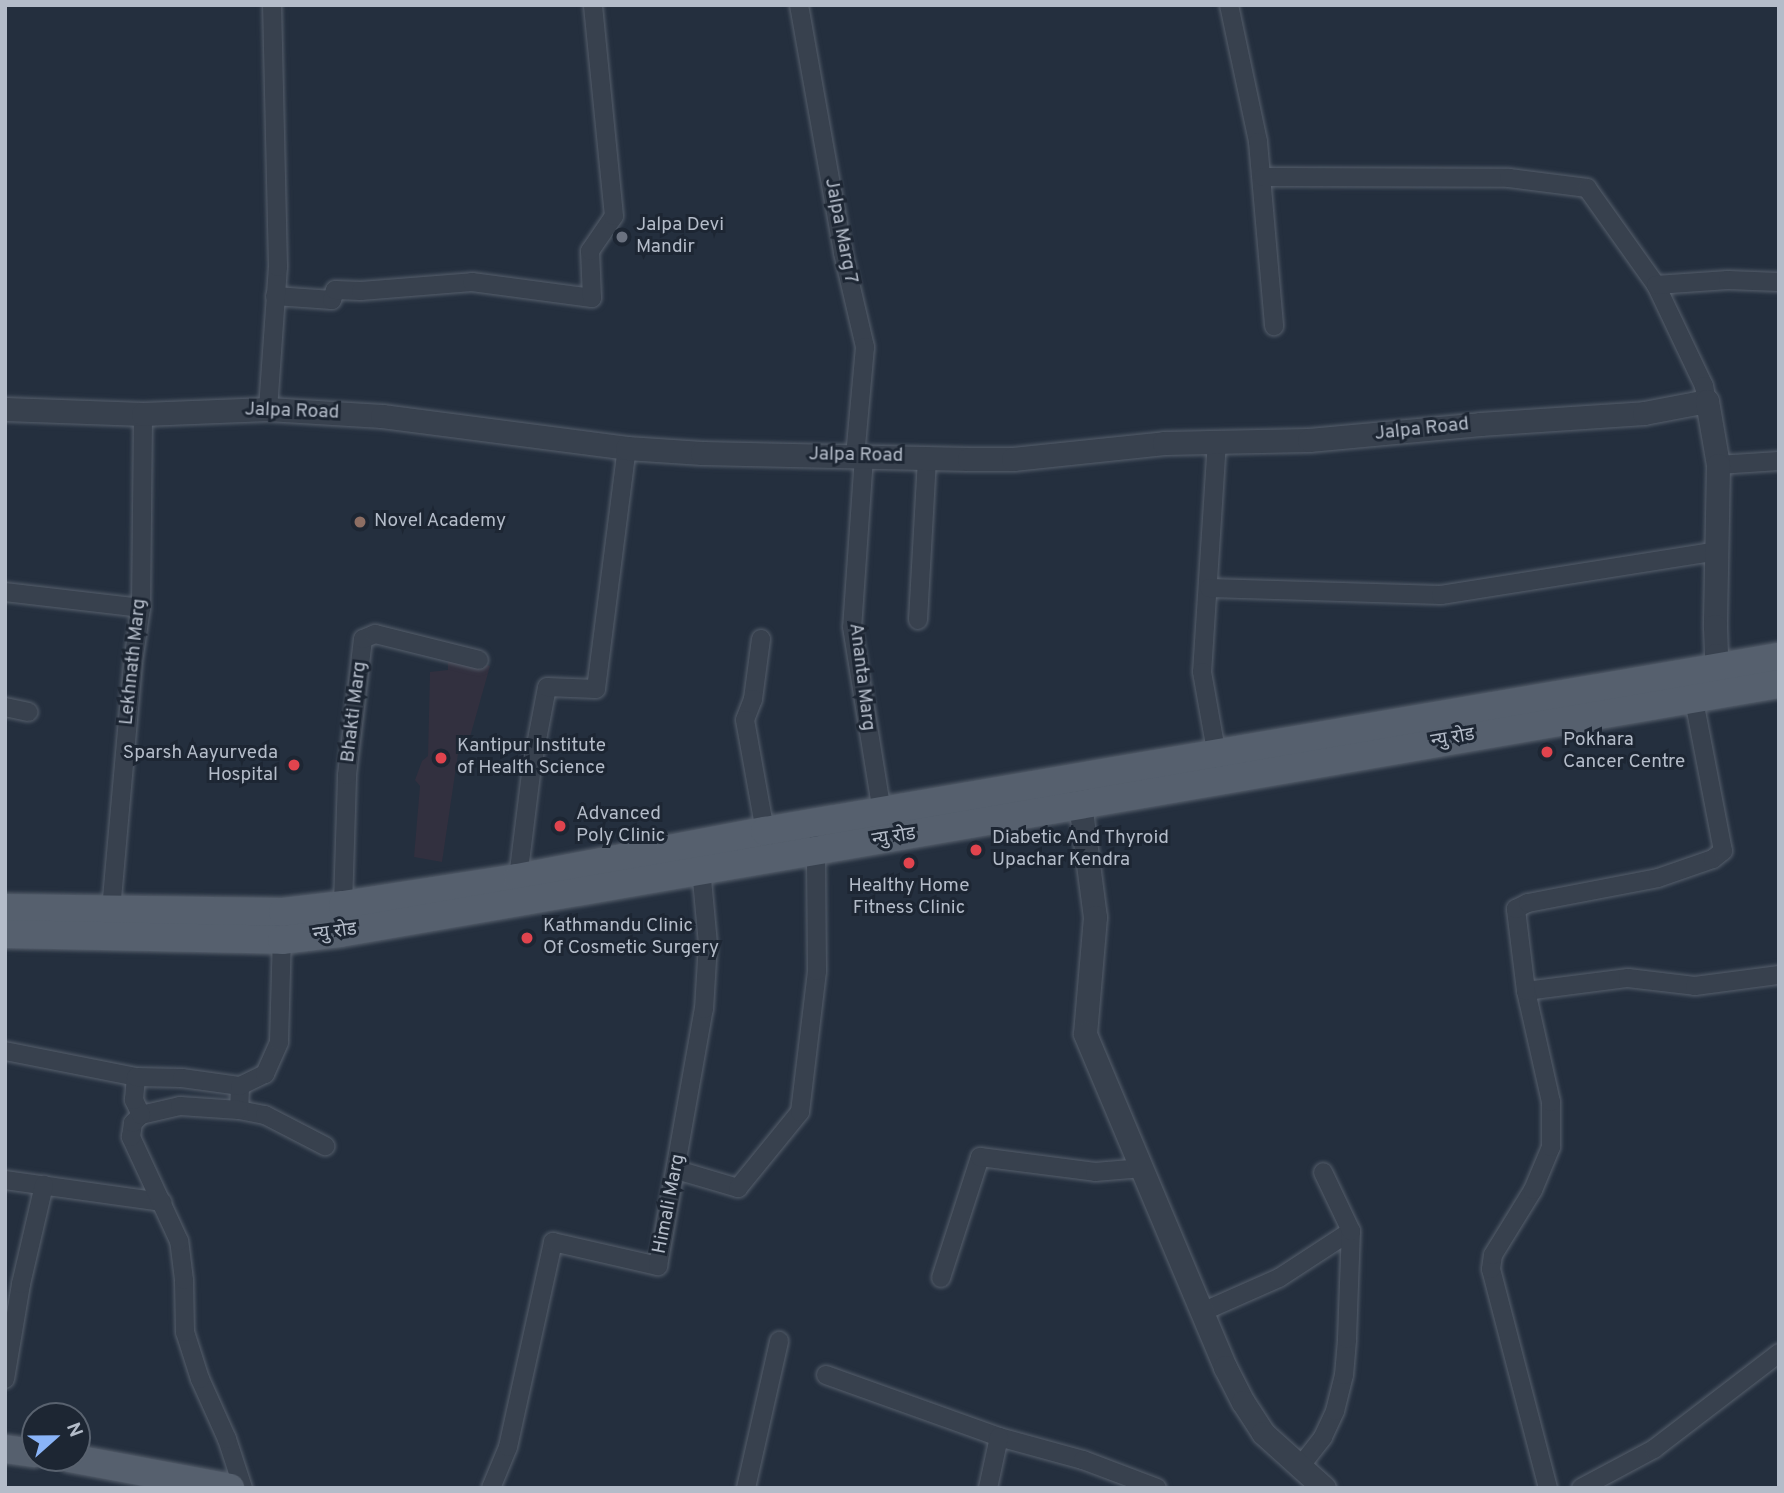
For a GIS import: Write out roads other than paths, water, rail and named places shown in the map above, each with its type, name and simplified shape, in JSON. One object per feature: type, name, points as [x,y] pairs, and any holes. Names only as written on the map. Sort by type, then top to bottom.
[{"type":"main road","name":"न्यु रोड","points":[[1722,681],[1779,657]]},
{"type":"main road","name":"न्यु रोड","points":[[5,934],[282,940],[340,933],[701,869],[816,837],[883,812],[1077,778],[1219,766],[1722,681],[1779,684]]},
{"type":"main road","name":"न्यु रोड","points":[[5,908],[283,912],[343,905],[518,878],[765,831],[816,837],[1081,806],[1219,766]]},
{"type":"main road","points":[[91,1462],[230,1488]]},
{"type":"street","points":[[268,409],[275,296],[277,190],[272,5]]},
{"type":"street","points":[[275,296],[332,300],[335,290],[361,291],[472,282],[592,298],[590,251],[614,216],[593,5]]},
{"type":"street","name":"Jalpa Marg 7","points":[[799,5],[844,253],[865,347],[860,457]]},
{"type":"street","points":[[1229,5],[1263,177],[1274,326]]},
{"type":"street","points":[[1263,177],[1509,178],[1587,188],[1656,285],[1704,386],[1718,465],[1719,551],[1715,626],[1722,681]]},
{"type":"street","points":[[1656,285],[1728,280],[1779,282]]},
{"type":"street","name":"Jalpa Road","points":[[5,409],[143,414],[268,409],[382,416],[627,448],[860,457],[1013,459],[1164,443],[1309,440],[1480,424],[1644,414],[1707,401]]},
{"type":"street","name":"Lekhnath Marg","points":[[111,910],[131,676],[141,608],[143,414]]},
{"type":"street","points":[[1217,442],[1202,672],[1219,766]]},
{"type":"street","points":[[518,878],[532,766],[547,687],[596,689],[627,448]]},
{"type":"street","name":"Ananta Marg","points":[[860,457],[852,627],[883,812]]},
{"type":"street","points":[[918,621],[927,457]]},
{"type":"street","points":[[1718,465],[1779,461]]},
{"type":"street","points":[[1209,589],[1441,596],[1719,551]]},
{"type":"street","points":[[5,592],[141,608]]},
{"type":"street","name":"Bhakti Marg","points":[[343,905],[348,775],[363,639],[375,634],[479,660]]},
{"type":"street","points":[[761,639],[754,699],[745,720],[765,831]]},
{"type":"street","points":[[1548,1488],[1491,1269],[1493,1255],[1533,1191],[1551,1147],[1551,1102],[1526,991],[1516,909],[1528,904],[1658,878],[1713,859],[1723,851],[1691,686]]},
{"type":"street","points":[[5,707],[28,712]]},
{"type":"street","points":[[1077,778],[1095,917],[1085,1034],[1202,1312],[1244,1402],[1263,1433],[1324,1488]]},
{"type":"street","points":[[677,1170],[738,1188],[800,1112],[817,971],[816,837]]},
{"type":"street","name":"Himali Marg","points":[[491,1488],[508,1447],[553,1242],[658,1266],[677,1170],[705,996],[708,944],[701,869]]},
{"type":"street","points":[[5,1051],[136,1077],[182,1078],[240,1086],[265,1074],[279,1042],[283,912]]},
{"type":"street","points":[[1526,991],[1628,978],[1695,986],[1779,975]]},
{"type":"street","points":[[136,1077],[134,1100],[141,1115]]},
{"type":"street","points":[[239,1110],[240,1086]]},
{"type":"street","points":[[243,1488],[227,1439],[200,1379],[184,1332],[184,1280],[179,1241],[131,1137],[133,1123],[141,1115],[180,1106],[239,1110],[264,1115],[325,1146]]},
{"type":"street","points":[[941,1279],[980,1157],[1095,1172],[1143,1168]]},
{"type":"street","points":[[1299,1468],[1327,1429],[1335,1411],[1344,1375],[1351,1231],[1323,1172]]},
{"type":"street","points":[[5,1180],[162,1202]]},
{"type":"street","points":[[5,1379],[13,1282],[44,1185]]},
{"type":"street","points":[[1202,1312],[1279,1278],[1351,1231]]},
{"type":"street","points":[[746,1488],[779,1341]]},
{"type":"street","points":[[1581,1488],[1654,1449],[1779,1353]]},
{"type":"street","points":[[826,1375],[999,1437],[1083,1460],[1157,1488]]},
{"type":"street","points":[[988,1488],[999,1437]]},
{"type":"place","name":"Jalpa Devi Mandir","points":[[622,237]]},
{"type":"place","name":"Novel Academy","points":[[360,522]]},
{"type":"place","name":"Pokhara Cancer Centre","points":[[1547,752]]},
{"type":"place","name":"Kantipur Institute of Health Science","points":[[441,758]]},
{"type":"place","name":"Sparsh Aayurveda Hospital","points":[[294,765]]},
{"type":"place","name":"Advanced Poly Clinic","points":[[560,826]]},
{"type":"place","name":"Diabetic And Thyroid Upachar Kendra","points":[[976,850]]},
{"type":"place","name":"Healthy Home Fitness Clinic","points":[[909,863]]},
{"type":"place","name":"Kathmandu Clinic Of Cosmetic Surgery","points":[[527,938]]}]
